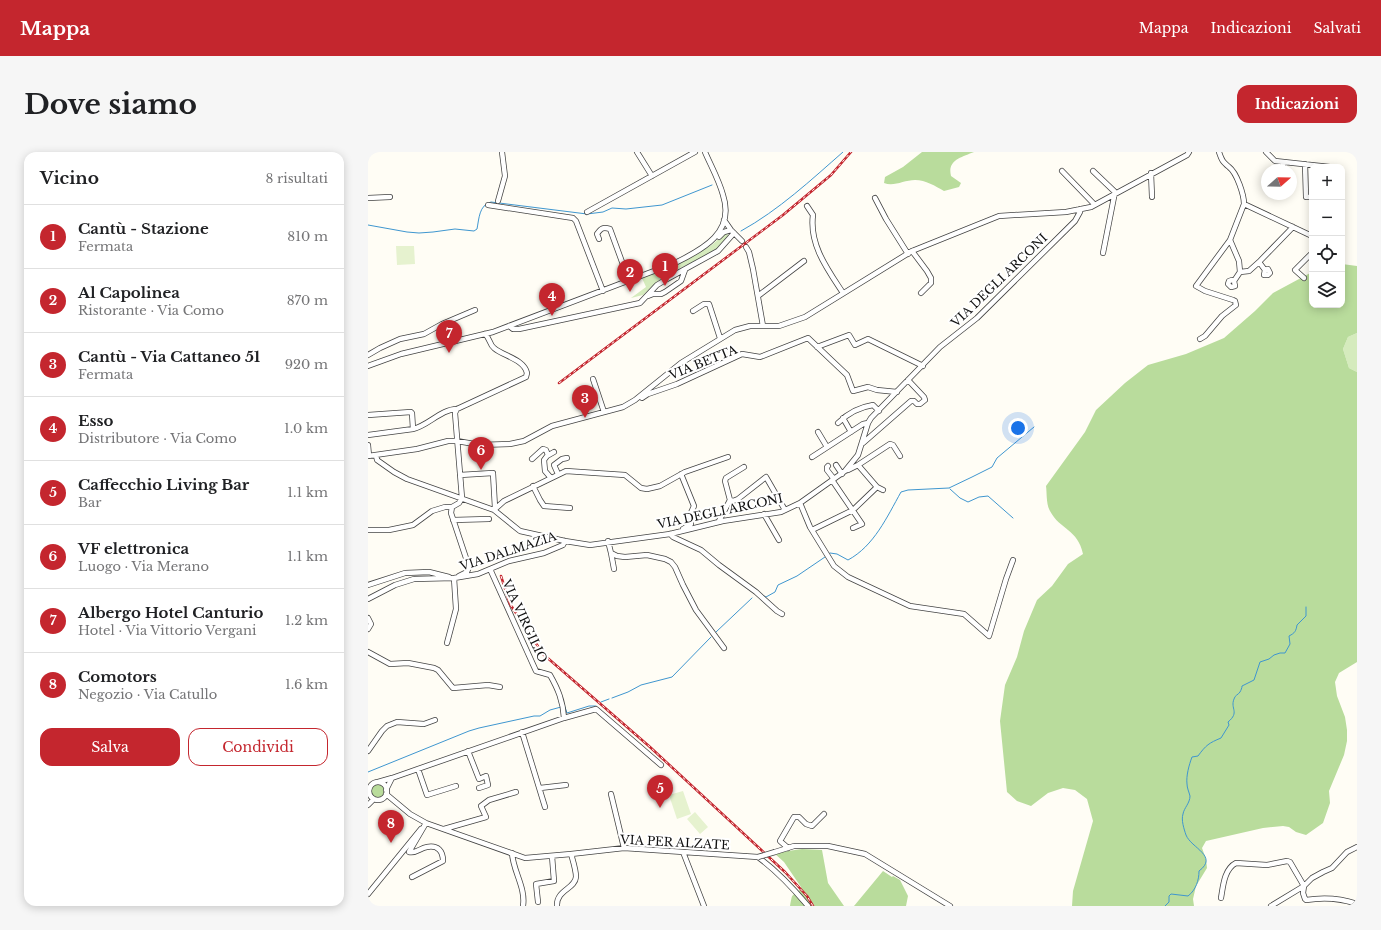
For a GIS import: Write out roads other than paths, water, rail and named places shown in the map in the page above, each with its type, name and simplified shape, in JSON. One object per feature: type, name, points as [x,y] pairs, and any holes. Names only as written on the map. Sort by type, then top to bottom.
[{"type":"street","points":[[498,201],[505,176],[502,152]]},
{"type":"street","points":[[637,152],[652,176]]},
{"type":"street","points":[[587,212],[695,152]]},
{"type":"street","points":[[705,152],[725,199],[724,222],[726,228],[733,232],[742,241]]},
{"type":"street","points":[[368,445],[368,456],[417,449],[448,441],[480,445],[510,444],[524,441],[552,426],[623,407],[640,396],[680,363],[720,338],[740,328],[750,326],[778,326],[805,317],[882,268],[925,245],[999,216],[1088,210],[1092,205],[1187,155],[1188,152]]},
{"type":"street","points":[[1200,340],[1222,316],[1235,306],[1236,303],[1234,300],[1205,291],[1196,286],[1230,240],[1244,204],[1244,198],[1235,175],[1229,167],[1225,166],[1221,161],[1219,152]]},
{"type":"street","points":[[1266,152],[1275,161],[1309,164]]},
{"type":"street","points":[[1305,164],[1306,196],[1309,196]]},
{"type":"street","points":[[1062,171],[1092,205]]},
{"type":"street","points":[[1094,172],[1115,192]]},
{"type":"street","points":[[1151,173],[1152,197]]},
{"type":"street","points":[[1102,253],[1115,192]]},
{"type":"street","points":[[368,198],[390,197]]},
{"type":"street","points":[[875,198],[886,219],[910,253],[931,278],[931,283],[921,293]]},
{"type":"street","points":[[1244,204],[1309,235]]},
{"type":"street","points":[[488,205],[573,218],[576,221],[603,291]]},
{"type":"street","points":[[807,206],[813,216],[812,224],[818,253],[843,294]]},
{"type":"street","points":[[1066,212],[1072,213],[1080,211]]},
{"type":"street","name":"VIA DEGLI ARCONI","points":[[376,455],[377,460],[401,476],[495,509],[520,531],[565,541],[590,544],[670,534],[719,522],[785,510],[800,503],[843,472],[858,455],[868,423],[878,411],[940,347],[977,318],[1075,220],[1080,211]]},
{"type":"street","points":[[1072,213],[1075,216],[1075,220]]},
{"type":"street","points":[[368,366],[401,354],[493,332],[675,263],[692,255],[709,243],[717,235],[724,222]]},
{"type":"street","points":[[599,239],[597,234],[601,229],[605,227],[610,229],[629,281]]},
{"type":"street","points":[[1240,272],[1253,269],[1293,227]]},
{"type":"street","points":[[709,243],[715,241],[724,232],[733,232]]},
{"type":"street","points":[[509,326],[513,329],[519,329],[640,303],[657,286],[718,251],[733,232]]},
{"type":"street","points":[[1230,240],[1239,261],[1240,272],[1234,281]]},
{"type":"street","points":[[746,247],[750,257],[763,326]]},
{"type":"street","points":[[1304,278],[1295,270],[1309,256]]},
{"type":"street","points":[[758,296],[804,262]]},
{"type":"street","points":[[1259,262],[1265,270]]},
{"type":"street","points":[[646,297],[653,294],[661,294],[681,281],[685,270]]},
{"type":"street","points":[[693,311],[704,304],[709,304],[720,338]]},
{"type":"street","points":[[368,355],[400,339],[424,334],[442,324],[475,310]]},
{"type":"street","points":[[491,342],[493,332]]},
{"type":"street","points":[[368,435],[413,429],[522,379],[527,375],[527,370],[524,366],[494,348],[485,334]]},
{"type":"street","points":[[817,348],[848,335],[855,345],[868,339],[923,366]]},
{"type":"street","name":"VIA BETTA","points":[[640,396],[642,398],[648,394],[677,384],[742,354],[760,357],[808,338],[847,375],[853,391],[868,387],[877,390],[897,392]]},
{"type":"street","points":[[593,379],[604,412]]},
{"type":"street","points":[[863,443],[911,401],[920,404],[924,400],[924,397],[908,380]]},
{"type":"street","points":[[838,423],[843,418],[855,411],[869,406],[873,405],[878,411]]},
{"type":"street","points":[[368,530],[389,530],[413,526],[432,511],[445,507],[452,507],[459,503],[462,498],[455,413],[457,409]]},
{"type":"street","points":[[368,415],[411,412],[413,429]]},
{"type":"street","points":[[843,418],[851,432]]},
{"type":"street","points":[[812,457],[863,424],[868,423]]},
{"type":"street","points":[[818,432],[827,447]]},
{"type":"street","points":[[836,465],[843,472],[858,465],[890,444],[893,445],[900,456]]},
{"type":"street","points":[[532,459],[543,449],[546,450],[548,455]]},
{"type":"street","points":[[551,478],[545,471],[544,460],[548,455],[554,452]]},
{"type":"street","points":[[495,509],[504,501],[569,470],[625,475],[641,488],[645,489],[660,486],[681,474],[728,457]]},
{"type":"street","points":[[558,474],[554,465],[562,459],[567,458]]},
{"type":"street","points":[[858,465],[877,487],[884,490]]},
{"type":"street","points":[[828,466],[826,467],[827,470],[862,524],[854,528]]},
{"type":"street","points":[[719,522],[730,500],[725,481],[726,478],[744,467]]},
{"type":"street","points":[[460,475],[493,473],[495,509]]},
{"type":"street","points":[[677,532],[691,524],[690,515],[694,506],[681,474]]},
{"type":"street","points":[[730,500],[733,501],[738,499],[766,477],[785,510]]},
{"type":"street","points":[[533,486],[544,506],[570,508]]},
{"type":"street","points":[[812,530],[853,510],[877,487]]},
{"type":"street","points":[[800,503],[812,530],[834,566],[848,577],[910,606],[964,614],[989,636],[1006,579],[1014,560]]},
{"type":"street","points":[[368,584],[407,573],[429,572],[454,578],[467,572],[469,567],[451,513],[452,507]]},
{"type":"street","points":[[764,514],[779,540]]},
{"type":"street","points":[[453,520],[489,519]]},
{"type":"street","points":[[670,534],[672,537],[701,550],[756,592],[776,611],[782,614]]},
{"type":"street","name":"VIA DALMAZIA","points":[[368,599],[395,585],[410,580],[468,576],[513,560],[544,553],[563,545],[565,541]]},
{"type":"street","points":[[608,541],[614,569]]},
{"type":"street","points":[[611,553],[621,557],[647,555],[671,562],[675,567],[694,607],[724,648]]},
{"type":"street","name":"VIA VIRGILIO","points":[[490,569],[536,671],[550,675],[558,689],[563,703],[564,718]]},
{"type":"street","name":"VIA DALMAZIA","points":[[447,643],[456,609],[454,578]]},
{"type":"street","points":[[368,618],[371,624],[368,629]]},
{"type":"street","points":[[368,652],[390,664],[408,663],[436,668],[453,688],[488,685],[500,687]]},
{"type":"street","points":[[392,778],[386,792],[380,799],[369,798],[369,789],[376,783],[522,732],[596,709],[661,765]]},
{"type":"street","points":[[368,751],[387,726],[397,722],[424,724],[436,720]]},
{"type":"street","points":[[522,732],[545,807]]},
{"type":"street","points":[[468,751],[479,779],[486,776],[488,785],[479,788]]},
{"type":"street","points":[[418,769],[427,795],[456,786]]},
{"type":"street","points":[[368,781],[384,786],[386,792]]},
{"type":"street","points":[[540,788],[566,785]]},
{"type":"street","name":"VIA PER ALZATE","points":[[386,792],[394,802],[410,814],[426,823],[525,858],[624,848],[758,857],[794,846],[828,846],[865,854],[950,906]]},
{"type":"street","points":[[444,830],[486,817],[481,806],[489,800],[516,792]]},
{"type":"street","points":[[611,794],[624,848]]},
{"type":"street","points":[[368,805],[374,799]]},
{"type":"street","name":"VIA PER ALZATE","points":[[380,799],[394,802]]},
{"type":"street","points":[[788,848],[780,841],[794,817],[799,817],[806,824],[812,826],[824,814]]},
{"type":"street","points":[[412,878],[443,861],[443,855],[437,847],[427,847],[413,853],[409,852],[426,823]]},
{"type":"street","points":[[368,894],[426,823]]},
{"type":"street","points":[[1271,906],[1304,886],[1317,875],[1332,868],[1347,852],[1357,847]]},
{"type":"street","points":[[683,852],[704,906]]},
{"type":"street","points":[[512,853],[524,900],[523,906]]},
{"type":"street","points":[[557,906],[557,901],[561,894],[573,884],[576,879],[571,854]]},
{"type":"street","points":[[538,902],[536,884],[554,881],[552,856]]},
{"type":"street","points":[[758,857],[774,869],[808,906]]},
{"type":"street","points":[[1221,898],[1227,873],[1232,865],[1236,863],[1267,865],[1290,862],[1304,886],[1303,897],[1306,900],[1334,898],[1347,900],[1357,904]]},
{"type":"waterway","points":[[741,231],[782,204],[843,152]]},
{"type":"waterway","points":[[368,225],[419,233],[455,229],[474,231],[477,229],[482,209],[491,202],[587,214],[603,212],[612,208],[626,209],[662,205],[712,185]]},
{"type":"waterway","points":[[830,553],[837,554],[848,560],[873,539],[901,492],[908,490],[949,488],[972,477],[992,467],[997,458],[1034,427]]},
{"type":"waterway","points":[[950,489],[960,498],[968,502],[979,497],[988,496],[1013,518]]},
{"type":"waterway","points":[[762,595],[766,597],[775,592],[778,585],[797,576],[825,557]]},
{"type":"waterway","points":[[716,632],[752,598]]},
{"type":"waterway","points":[[1165,906],[1169,902],[1169,896],[1171,894],[1188,896],[1191,894],[1196,885],[1199,871],[1204,866],[1206,861],[1202,852],[1189,840],[1186,835],[1182,816],[1190,799],[1187,778],[1192,757],[1198,756],[1203,749],[1213,741],[1221,738],[1229,725],[1228,722],[1232,719],[1234,713],[1233,702],[1242,686],[1254,680],[1260,662],[1269,659],[1274,655],[1285,653],[1290,644],[1289,636],[1294,633],[1297,625],[1306,616],[1306,607]]},
{"type":"waterway","points":[[612,698],[641,685],[672,677],[711,637]]},
{"type":"waterway","points":[[601,702],[609,699]]},
{"type":"waterway","points":[[565,707],[567,713],[589,706],[596,706]]},
{"type":"waterway","points":[[368,772],[469,731],[534,716],[540,716],[550,710],[561,707]]},
{"type":"railway","points":[[559,383],[783,215],[831,175],[851,152]]},
{"type":"railway","points":[[501,576],[510,604],[543,654],[650,747],[785,872],[807,896],[813,906]]},
{"type":"place","name":"Cantù - Stazione","points":[[665,286]]},
{"type":"place","name":"Al Capolinea","points":[[630,292]]},
{"type":"place","name":"Esso","points":[[552,316]]},
{"type":"place","name":"Albergo Hotel Canturio","points":[[449,353]]},
{"type":"place","name":"Cantù - Via Cattaneo 51","points":[[585,418]]},
{"type":"place","name":"VF elettronica","points":[[481,470]]},
{"type":"place","name":"Caffecchio Living Bar","points":[[660,808]]},
{"type":"place","name":"Comotors","points":[[391,843]]}]
